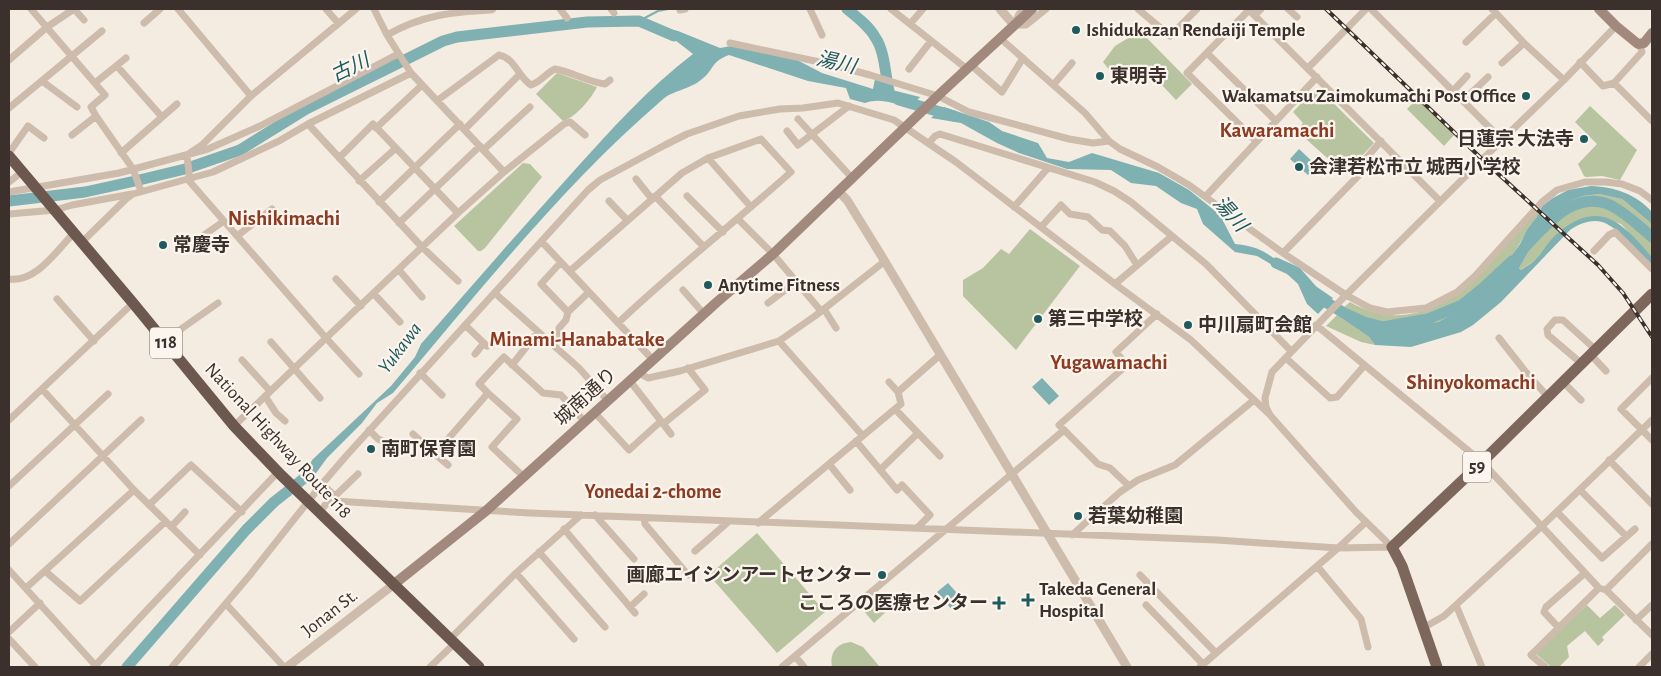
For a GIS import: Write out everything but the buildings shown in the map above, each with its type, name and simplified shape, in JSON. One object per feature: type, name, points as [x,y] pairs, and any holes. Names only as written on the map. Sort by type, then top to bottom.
[{"type":"highway","name":"National Highway Route 118","points":[[9,154],[234,426],[280,474],[479,667]]},
{"type":"main road","points":[[938,96],[1032,9]]},
{"type":"main road","points":[[1599,9],[1638,44],[1644,42],[1652,33]]},
{"type":"main road","name":"城南通り","points":[[393,585],[487,510],[704,314],[774,254],[938,96]]},
{"type":"main road","name":"59","points":[[1392,547],[1482,462],[1652,294]]},
{"type":"main road","points":[[1392,547],[1402,566],[1438,667]]},
{"type":"street","points":[[31,9],[105,95],[91,107],[132,169],[137,193]]},
{"type":"street","points":[[9,60],[74,9],[84,20]]},
{"type":"street","points":[[144,23],[160,9]]},
{"type":"street","points":[[178,9],[251,96]]},
{"type":"street","points":[[326,9],[338,23]]},
{"type":"street","points":[[187,155],[202,145],[251,96],[356,9]]},
{"type":"street","points":[[374,9],[387,35],[411,73],[504,172]]},
{"type":"street","points":[[387,35],[418,20],[453,12],[493,9]]},
{"type":"street","points":[[560,9],[567,18]]},
{"type":"street","points":[[810,9],[822,35]]},
{"type":"street","points":[[891,9],[931,41],[1002,92],[1023,58]]},
{"type":"street","points":[[910,24],[923,9]]},
{"type":"street","points":[[1000,9],[1014,25],[1026,26],[1046,9]]},
{"type":"street","points":[[1014,25],[1025,9]]},
{"type":"street","points":[[1138,9],[1170,36],[1197,9]]},
{"type":"street","points":[[1256,141],[1187,72],[1251,11],[1261,9]]},
{"type":"street","points":[[1288,9],[1297,17]]},
{"type":"street","points":[[1308,68],[1366,9]]},
{"type":"street","points":[[1371,9],[1502,140]]},
{"type":"street","points":[[1251,11],[1438,199]]},
{"type":"street","points":[[1466,42],[1494,11],[1524,44],[1564,80]]},
{"type":"street","points":[[1268,413],[1266,394],[1272,372],[1317,324],[1564,80],[1616,26]]},
{"type":"street","points":[[9,108],[102,31]]},
{"type":"street","points":[[1000,38],[1085,113],[1109,141],[1172,174],[1206,196],[1345,296],[1370,308],[1387,312],[1426,308],[1457,292],[1471,280],[1542,202],[1557,190],[1597,181],[1616,183],[1640,191],[1652,200]]},
{"type":"street","points":[[909,69],[931,41]]},
{"type":"street","points":[[730,43],[829,64],[938,96],[969,112],[1069,138],[1093,143],[1109,141]]},
{"type":"street","points":[[1502,63],[1524,44]]},
{"type":"street","points":[[1580,62],[1603,86],[1614,83],[1642,52],[1640,44]]},
{"type":"street","points":[[1207,53],[1276,121]]},
{"type":"street","points":[[9,192],[119,173],[208,149],[260,126],[398,54]]},
{"type":"street","points":[[438,100],[499,55],[505,56],[510,60],[524,81],[531,85],[538,83],[544,76],[555,69],[570,72],[596,83],[605,84],[610,80]]},
{"type":"street","points":[[95,83],[126,58]]},
{"type":"street","points":[[1054,84],[1072,63]]},
{"type":"street","points":[[117,66],[162,117]]},
{"type":"street","points":[[9,214],[54,209],[137,193],[213,172],[279,141],[308,124],[411,73]]},
{"type":"street","points":[[379,202],[520,74]]},
{"type":"street","points":[[1453,91],[1467,76]]},
{"type":"street","points":[[1206,196],[1317,77]]},
{"type":"street","points":[[1463,101],[1488,77]]},
{"type":"street","points":[[42,81],[77,107]]},
{"type":"street","points":[[1614,83],[1652,121]]},
{"type":"street","points":[[376,128],[422,85]]},
{"type":"street","points":[[172,667],[226,604],[322,484],[369,430],[570,209],[600,180],[688,134],[739,116],[780,109],[838,103],[894,120],[906,128],[1197,345],[1268,413],[1366,522],[1392,547]]},
{"type":"street","points":[[121,152],[177,104]]},
{"type":"street","points":[[787,131],[798,145],[849,106]]},
{"type":"street","points":[[399,223],[481,148],[530,107]]},
{"type":"street","points":[[72,135],[96,116]]},
{"type":"street","points":[[798,119],[853,179]]},
{"type":"street","points":[[234,426],[458,213],[504,172],[564,124],[570,122],[585,135]]},
{"type":"street","points":[[308,124],[399,223],[458,281]]},
{"type":"street","points":[[338,158],[373,124],[458,213]]},
{"type":"street","points":[[9,154],[28,126],[44,138]]},
{"type":"street","points":[[928,143],[940,134],[1102,184],[1155,221],[1206,264],[1291,351]]},
{"type":"street","points":[[570,271],[682,172],[708,158],[761,140],[792,172],[658,286],[618,323]]},
{"type":"street","points":[[1283,253],[1362,172],[1362,163],[1381,142]]},
{"type":"street","points":[[359,181],[396,148]]},
{"type":"street","points":[[187,155],[190,179],[224,221],[359,374]]},
{"type":"street","points":[[708,158],[751,207]]},
{"type":"street","points":[[1014,207],[1048,168]]},
{"type":"street","points":[[9,182],[22,172]]},
{"type":"street","points":[[636,179],[704,247]]},
{"type":"street","points":[[840,192],[885,261],[1127,667]]},
{"type":"street","points":[[82,243],[126,200],[137,193]]},
{"type":"street","points":[[687,196],[723,232]]},
{"type":"street","points":[[609,200],[627,220]]},
{"type":"street","points":[[1041,227],[1061,205],[1070,214],[1088,217],[1102,230],[1110,231],[1125,246],[1137,265]]},
{"type":"street","points":[[237,236],[272,209]]},
{"type":"street","points":[[738,219],[774,254],[836,328]]},
{"type":"street","points":[[187,247],[224,221]]},
{"type":"street","points":[[1594,251],[1609,235],[1615,232],[1652,269]]},
{"type":"street","points":[[9,279],[16,280],[36,271],[74,233]]},
{"type":"street","points":[[1115,284],[1172,236]]},
{"type":"street","points":[[542,242],[653,360]]},
{"type":"street","points":[[639,373],[648,378],[688,368],[779,340],[822,310],[885,261]]},
{"type":"street","points":[[561,262],[541,284],[568,312]]},
{"type":"street","points":[[399,270],[422,297]]},
{"type":"street","points":[[336,279],[361,306]]},
{"type":"street","points":[[768,303],[797,281]]},
{"type":"street","points":[[683,290],[704,314]]},
{"type":"street","points":[[552,344],[559,336],[559,328],[566,320],[568,312],[589,292]]},
{"type":"street","points":[[374,294],[400,322]]},
{"type":"street","points":[[497,295],[579,368],[608,401]]},
{"type":"street","points":[[57,299],[94,341]]},
{"type":"street","points":[[9,418],[133,303]]},
{"type":"street","points":[[164,341],[218,303]]},
{"type":"street","points":[[1129,486],[1110,468],[1098,464],[1059,425],[1128,365],[1116,352],[1157,314]]},
{"type":"street","points":[[1582,364],[1548,335],[1547,329],[1555,320],[1563,320],[1594,353],[1606,371]]},
{"type":"street","points":[[1317,324],[1364,366],[1482,462],[1585,573],[1652,635]]},
{"type":"street","points":[[464,325],[486,345],[475,354]]},
{"type":"street","points":[[512,365],[538,332]]},
{"type":"street","points":[[1499,338],[1548,397]]},
{"type":"street","points":[[779,340],[863,436]]},
{"type":"street","points":[[271,342],[320,398]]},
{"type":"street","points":[[898,392],[940,355]]},
{"type":"street","points":[[523,476],[492,447],[517,419],[479,384],[504,358],[543,393],[561,395],[585,422]]},
{"type":"street","points":[[1287,359],[1330,398],[1337,397],[1364,366]]},
{"type":"street","points":[[242,360],[267,394],[276,413],[285,421]]},
{"type":"street","points":[[595,413],[629,450],[662,422],[705,390],[688,368]]},
{"type":"street","points":[[420,373],[442,395]]},
{"type":"street","points":[[1652,378],[1621,409],[1652,440]]},
{"type":"street","points":[[630,382],[670,434]]},
{"type":"street","points":[[758,523],[901,404],[898,392],[889,382]]},
{"type":"street","points":[[1563,382],[1581,400]]},
{"type":"street","points":[[42,389],[134,490],[200,555]]},
{"type":"street","points":[[434,454],[488,393]]},
{"type":"street","points":[[9,486],[108,394]]},
{"type":"street","points":[[1072,535],[1111,499],[1138,480],[1175,465],[1252,398],[1266,394]]},
{"type":"street","points":[[895,409],[940,456]]},
{"type":"street","points":[[9,544],[141,420]]},
{"type":"street","points":[[1423,628],[1441,619],[1557,512],[1652,420]]},
{"type":"street","points":[[369,430],[378,439],[398,448]]},
{"type":"street","points":[[782,667],[1064,431]]},
{"type":"street","points":[[880,470],[918,433]]},
{"type":"street","points":[[413,434],[448,465]]},
{"type":"street","points":[[856,441],[897,490],[902,485],[930,515],[917,528]]},
{"type":"street","points":[[1609,460],[1652,504]]},
{"type":"street","points":[[829,464],[850,490]]},
{"type":"street","points":[[149,505],[191,465],[242,512]]},
{"type":"street","points":[[10,574],[26,588],[95,666],[280,474]]},
{"type":"street","points":[[320,513],[325,505],[335,498],[358,474]]},
{"type":"street","points":[[322,484],[335,498],[487,510],[728,522],[1217,540],[1338,548],[1392,547]]},
{"type":"street","points":[[26,588],[134,490]]},
{"type":"street","points":[[1580,490],[1626,536]]},
{"type":"street","points":[[45,571],[80,601],[168,524],[185,512]]},
{"type":"street","points":[[1557,512],[1602,558],[1634,529]]},
{"type":"street","points":[[430,667],[516,574],[581,515]]},
{"type":"street","points":[[595,515],[634,559]]},
{"type":"street","points":[[644,518],[645,524],[688,575]]},
{"type":"street","points":[[695,551],[728,522]]},
{"type":"street","points":[[1146,605],[1201,666],[1366,522]]},
{"type":"street","points":[[564,529],[632,610],[644,594]]},
{"type":"street","points":[[1545,667],[1531,655],[1558,628],[1652,544]]},
{"type":"street","points":[[540,552],[605,627]]},
{"type":"street","points":[[1317,566],[1361,619],[1368,647]]},
{"type":"street","points":[[1558,628],[1544,612],[1546,607],[1585,573]]},
{"type":"street","points":[[516,574],[574,639]]},
{"type":"street","points":[[1140,575],[1216,653]]},
{"type":"street","name":"Jonan St.","points":[[286,667],[393,585]]},
{"type":"street","points":[[9,632],[40,604]]},
{"type":"street","points":[[226,604],[286,667]]},
{"type":"street","points":[[1456,605],[1482,667]]},
{"type":"street","points":[[1636,620],[1652,605]]},
{"type":"street","points":[[9,639],[33,664],[24,667]]},
{"type":"street","points":[[1639,667],[1652,654]]},
{"type":"street","points":[[795,656],[804,667]]},
{"type":"green space","points":[[1140,31],[1192,84],[1176,100],[1144,66],[1117,80],[1103,62],[1115,46]]},
{"type":"green space","points":[[557,73],[597,87],[591,97],[573,116],[563,121],[536,94]]},
{"type":"green space","points":[[1320,90],[1374,143],[1345,174],[1297,131],[1303,123],[1293,112],[1310,94]]},
{"type":"green space","points":[[1417,99],[1455,134],[1444,146],[1407,109]]},
{"type":"green space","points":[[1590,106],[1637,150],[1620,180],[1602,176],[1586,177],[1578,164],[1597,144],[1575,122]]},
{"type":"green space","points":[[523,163],[530,164],[542,177],[485,248],[478,251],[454,226]]},
{"type":"green space","points":[[1599,194],[1622,199],[1652,224],[1652,257],[1621,224],[1594,216],[1559,232],[1538,258],[1521,270],[1519,268],[1533,244],[1536,232],[1545,219],[1572,200],[1583,196]]},
{"type":"green space","points":[[1536,212],[1539,214],[1493,284],[1485,293],[1464,309],[1440,321],[1406,328],[1378,328],[1368,325],[1342,309],[1350,302],[1362,308],[1386,315],[1411,314],[1423,311],[1447,300]]},
{"type":"green space","points":[[1030,229],[1080,266],[1016,350],[963,296],[963,280],[983,268],[1001,249],[1009,254]]},
{"type":"green space","points":[[1337,315],[1369,337],[1375,345],[1361,342],[1326,326]]},
{"type":"green space","points":[[757,533],[825,612],[777,653],[709,575]]},
{"type":"green space","points":[[880,594],[891,607],[874,623],[862,609]]},
{"type":"green space","points":[[1587,605],[1600,618],[1615,605],[1625,615],[1602,637],[1604,640],[1598,646],[1585,631],[1567,646],[1569,657],[1559,667],[1551,667],[1535,653]]},
{"type":"green space","points":[[851,642],[863,647],[880,667],[832,667],[831,662],[835,650],[842,644]]},
{"type":"water","points":[[657,26],[678,31],[720,48],[731,46],[797,60],[822,73],[873,89],[875,79],[890,83],[892,90],[920,97],[910,108],[882,101],[865,103],[850,99],[846,88],[808,81],[729,55],[719,60],[697,82],[670,94],[662,100],[589,168],[522,241],[393,393],[377,403],[362,423],[311,477],[304,478],[312,460],[391,386],[415,357],[421,344],[600,142],[660,81],[693,54]]},
{"type":"water","points":[[944,107],[989,122],[1002,131],[1038,143],[1047,158],[1069,162],[1092,153],[1159,173],[1189,190],[1220,215],[1235,244],[1253,247],[1265,252],[1333,298],[1318,314],[1307,304],[1298,284],[1286,273],[1257,256],[1235,252],[1203,224],[1197,209],[1181,203],[1156,186],[1131,183],[1111,170],[1067,169],[1019,153],[961,123],[931,118]]},
{"type":"water","points":[[1299,149],[1317,166],[1308,175],[1290,159]]},
{"type":"water","points":[[1591,186],[1617,190],[1639,200],[1652,212],[1652,224],[1622,199],[1599,194],[1583,196],[1572,200],[1545,219],[1536,232],[1533,244],[1519,268],[1521,270],[1535,260],[1556,234],[1574,222],[1587,217],[1599,216],[1610,219],[1631,234],[1652,257],[1652,266],[1615,229],[1602,222],[1589,222],[1580,224],[1569,231],[1501,302],[1473,325],[1461,332],[1411,347],[1375,345],[1369,337],[1337,315],[1342,309],[1372,327],[1386,329],[1438,322],[1464,308],[1485,293],[1520,244],[1542,206],[1568,190]]},
{"type":"water","points":[[1042,378],[1059,396],[1049,405],[1032,387]]},
{"type":"water","points":[[948,583],[964,601],[953,611],[937,592]]},
{"type":"waterway","points":[[639,21],[658,11],[668,9]]},
{"type":"waterway","points":[[847,9],[866,25],[878,43],[883,56],[889,91]]},
{"type":"waterway","name":"古川","points":[[9,201],[85,192],[135,181],[185,169],[240,150],[306,109],[443,41],[457,37],[587,22],[639,21],[674,36]]},
{"type":"waterway","name":"湯川","points":[[899,100],[954,116]]},
{"type":"waterway","name":"湯川","points":[[1525,247],[1563,211],[1574,205],[1586,202],[1599,202],[1618,209],[1652,237]]},
{"type":"waterway","name":"湯川","points":[[1276,263],[1296,272],[1319,298],[1344,313],[1364,322],[1383,327],[1428,319],[1462,305],[1512,261]]},
{"type":"waterway","name":"Yukawa","points":[[127,667],[246,530],[274,502],[307,476],[313,468]]},
{"type":"railway","points":[[1326,9],[1483,160],[1598,265],[1623,293],[1652,337]]},
{"type":"place","name":"Ishidukazan Rendaiji Temple","points":[[1076,30]]},
{"type":"place","name":"東明寺","points":[[1100,76]]},
{"type":"place","name":"Wakamatsu Zaimokumachi Post Office","points":[[1526,96]]},
{"type":"place","name":"日蓮宗 大法寺","points":[[1584,139]]},
{"type":"place","name":"会津若松市立 城西小学校","points":[[1299,167]]},
{"type":"place","name":"常慶寺","points":[[163,245]]},
{"type":"place","name":"Anytime Fitness","points":[[708,285]]},
{"type":"place","name":"第三中学校","points":[[1038,319]]},
{"type":"place","name":"中川扇町会館","points":[[1188,325]]},
{"type":"place","name":"南町保育園","points":[[371,449]]},
{"type":"place","name":"若葉幼稚園","points":[[1078,516]]},
{"type":"place","name":"画廊エイシンアートセンター","points":[[882,575]]},
{"type":"place","name":"Takeda General Hospital","points":[[1028,600]]},
{"type":"place","name":"こころの医療センター","points":[[999,603]]},
{"type":"district","name":"Kawaramachi","points":[[1277,130]]},
{"type":"district","name":"Nishikimachi","points":[[284,218]]},
{"type":"district","name":"Minami-Hanabatake","points":[[577,339]]},
{"type":"district","name":"Yugawamachi","points":[[1109,362]]},
{"type":"district","name":"Shinyokomachi","points":[[1471,382]]},
{"type":"district","name":"Yonedai 2-chome","points":[[653,492]]}]
